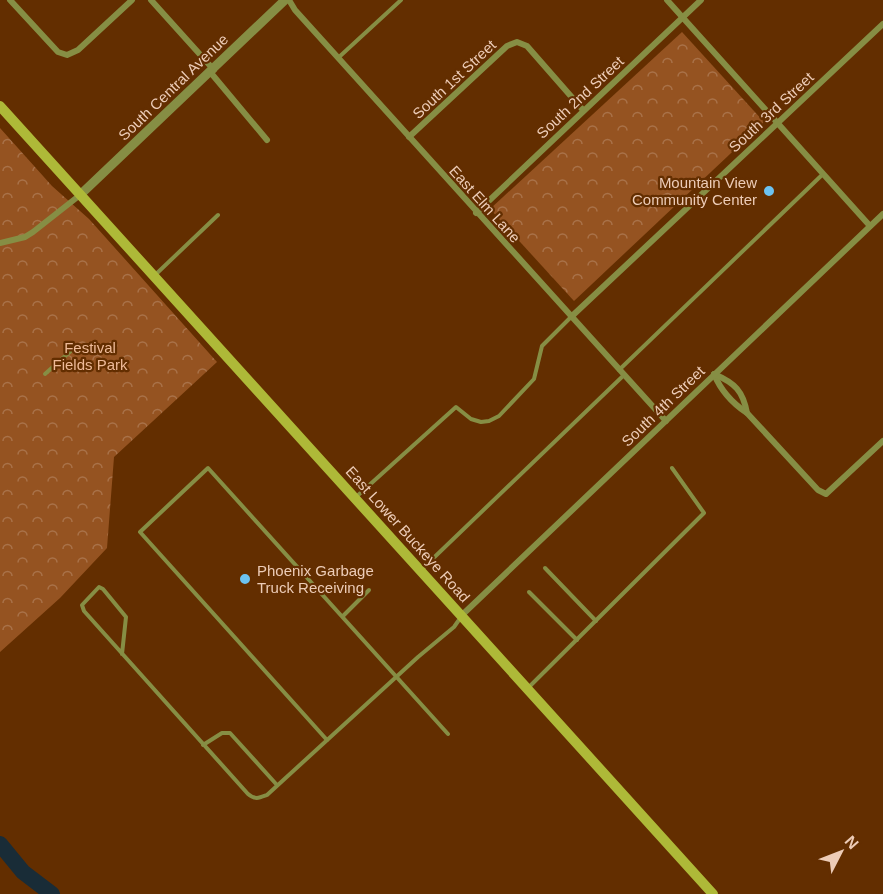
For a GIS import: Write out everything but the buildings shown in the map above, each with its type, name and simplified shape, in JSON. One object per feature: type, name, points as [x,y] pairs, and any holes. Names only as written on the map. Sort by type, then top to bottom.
[{"type":"main road","name":"East Lower Buckeye Road","points":[[0,106],[713,894]]},
{"type":"street","points":[[10,0],[58,52],[67,55],[78,50],[132,0]]},
{"type":"street","points":[[151,0],[267,140]]},
{"type":"street","name":"South Central Avenue","points":[[80,195],[287,0]]},
{"type":"street","name":"East Elm Lane","points":[[287,0],[476,213],[666,421]]},
{"type":"street","points":[[667,0],[870,226]]},
{"type":"street","name":"South 2nd Street","points":[[476,213],[700,0]]},
{"type":"street","name":"South 3rd Street","points":[[571,317],[776,122],[883,24]]},
{"type":"street","name":"South 1st Street","points":[[410,136],[507,46],[517,42],[527,46],[583,110]]},
{"type":"street","points":[[0,243],[25,237],[80,195]]},
{"type":"street","name":"South 4th Street","points":[[461,616],[883,214]]},
{"type":"street","points":[[714,374],[719,387],[736,406],[747,413],[818,490],[826,494],[882,444]]},
{"type":"street","points":[[714,374],[729,381],[744,398],[747,413]]},
{"type":"lane","points":[[338,58],[401,0]]},
{"type":"lane","points":[[421,570],[823,174]]},
{"type":"lane","points":[[153,277],[218,215]]},
{"type":"lane","points":[[356,498],[456,407],[471,419],[481,422],[499,416],[530,385],[537,372],[542,346],[571,317]]},
{"type":"lane","points":[[45,374],[73,349]]},
{"type":"lane","points":[[327,740],[140,532],[208,468],[448,734]]},
{"type":"lane","points":[[527,689],[704,513],[672,468]]},
{"type":"lane","points":[[545,568],[596,621]]},
{"type":"lane","points":[[122,654],[126,617],[117,604],[99,587],[82,605],[82,608],[122,654],[203,745],[252,798],[259,798],[267,795],[397,675],[454,627],[461,616]]},
{"type":"lane","points":[[343,616],[369,590]]},
{"type":"lane","points":[[529,592],[577,640]]},
{"type":"lane","points":[[203,745],[222,733],[230,733],[277,785]]},
{"type":"green space","points":[[682,32],[764,122],[574,301],[490,209]]},
{"type":"green space","name":"Festival Fields Park","points":[[0,128],[52,186],[89,219],[217,362],[114,457],[107,548],[60,598],[0,652]]},
{"type":"waterway","points":[[0,844],[23,872],[52,894]]},
{"type":"place","name":"Mountain View Community Center","points":[[769,191]]},
{"type":"place","name":"Phoenix Garbage Truck Receiving","points":[[245,579]]}]
